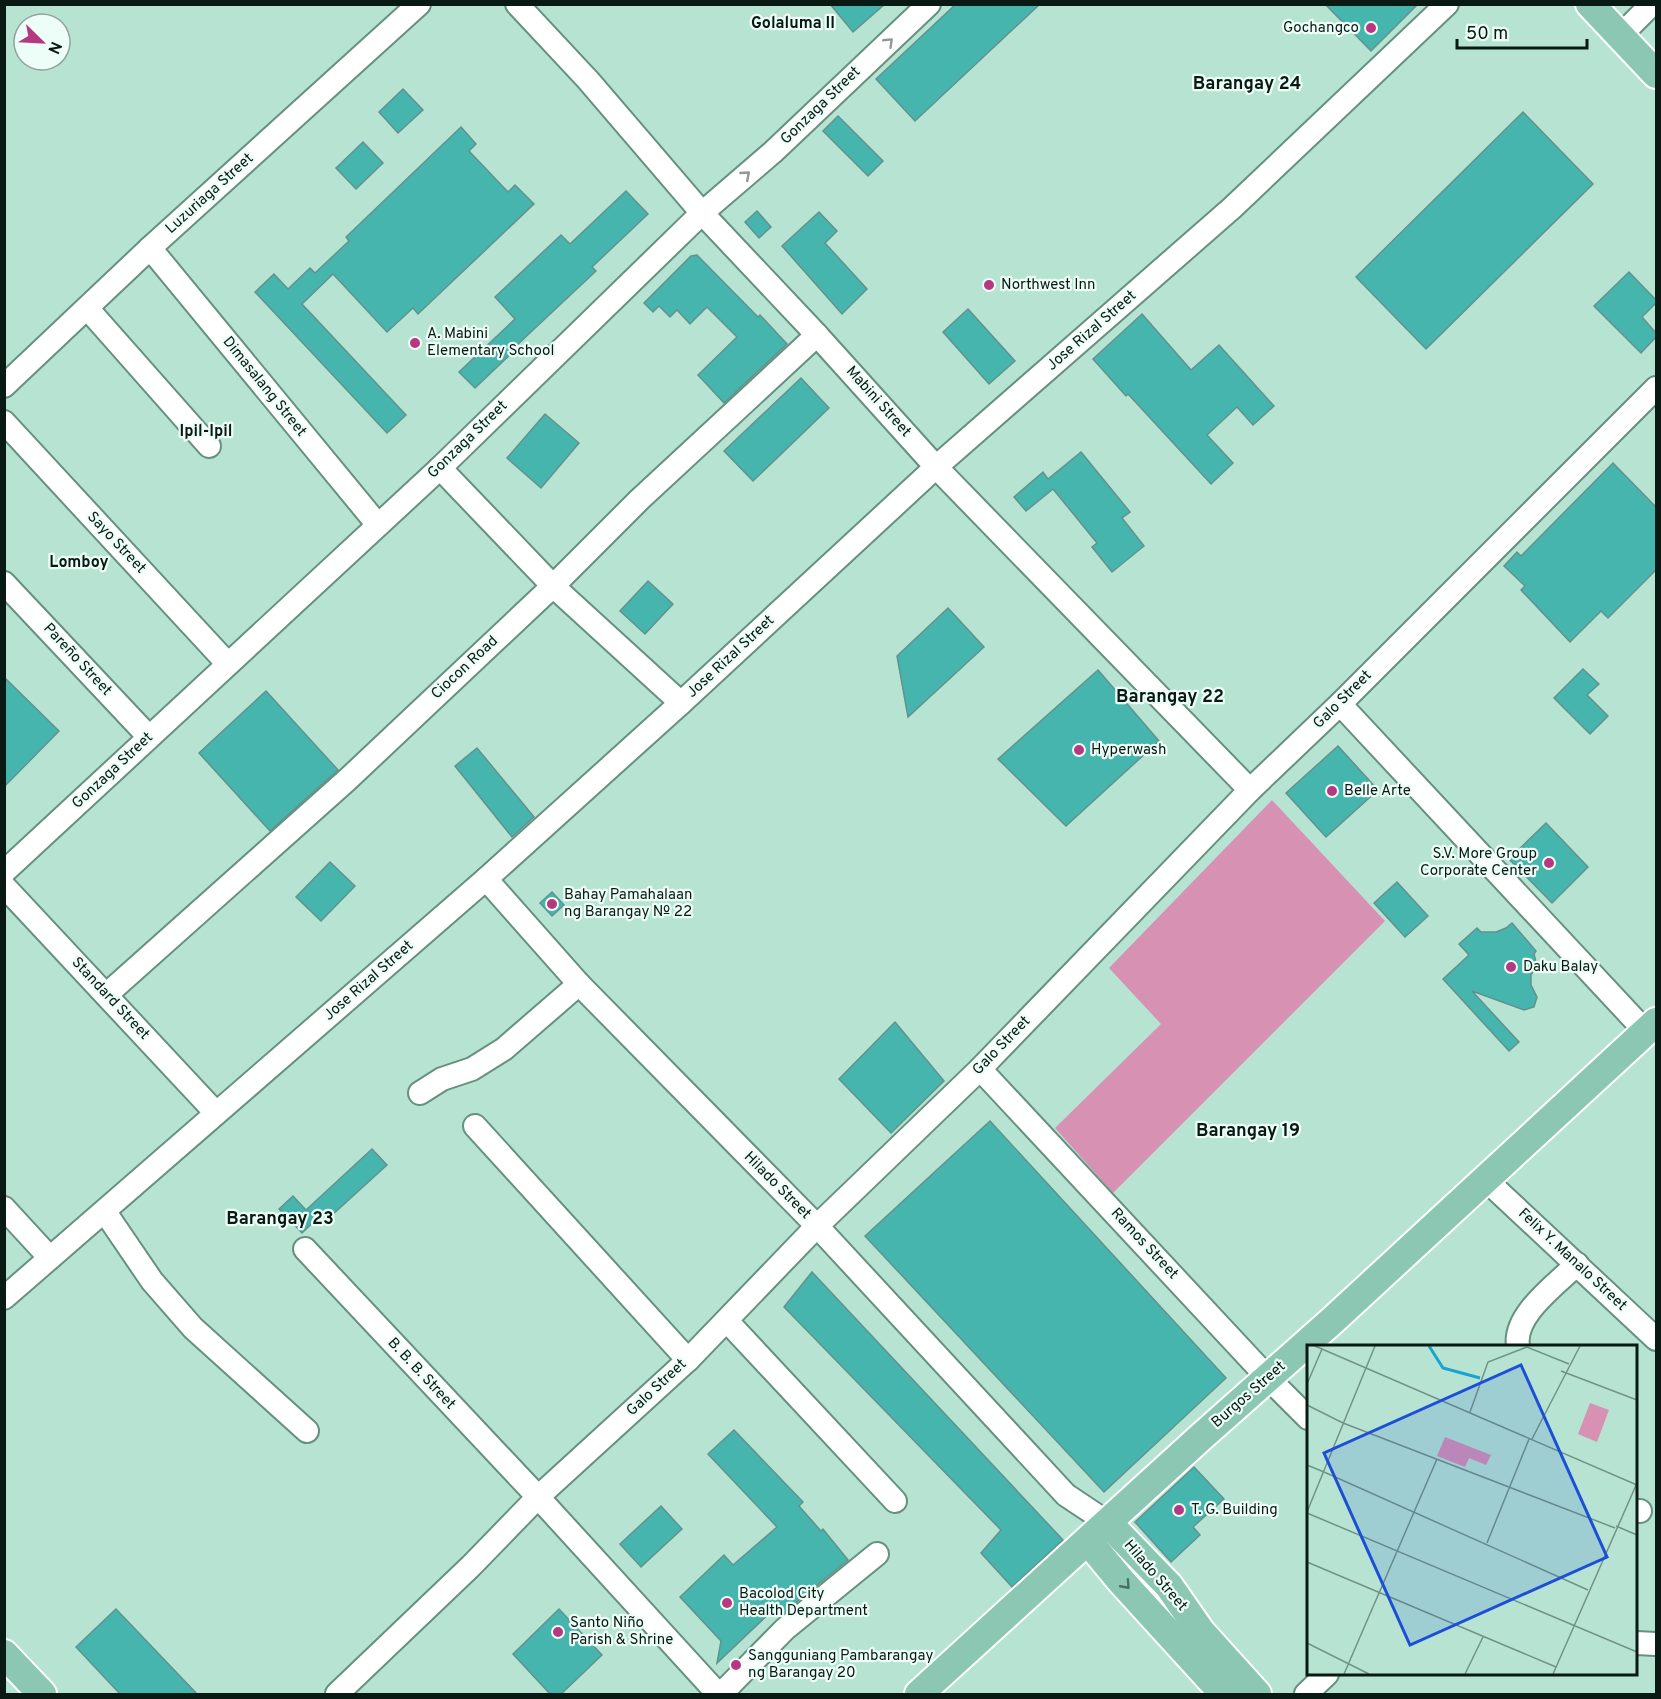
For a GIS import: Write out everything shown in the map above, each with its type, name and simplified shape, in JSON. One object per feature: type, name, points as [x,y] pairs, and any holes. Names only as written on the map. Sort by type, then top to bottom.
[{"type":"main road","points":[[1590,4],[1656,74]]},
{"type":"main road","name":"Burgos Street","points":[[920,1695],[1193,1444],[1269,1379],[1651,1027]]},
{"type":"main road","name":"Hilado Street","points":[[1098,1532],[1168,1587],[1192,1639],[1224,1695]]},
{"type":"main road","name":"Hilado Street","points":[[1192,1639],[1257,1695]]},
{"type":"main road","points":[[4,1654],[42,1695]]},
{"type":"street","name":"Luzuriaga Street","points":[[4,386],[150,248],[419,4]]},
{"type":"street","name":"Mabini Street","points":[[517,4],[588,80],[702,213],[818,335],[936,467],[1250,790]]},
{"type":"street","name":"Gonzaga Street","points":[[4,872],[440,468],[702,213],[773,152],[929,4]]},
{"type":"street","name":"Jose Rizal Street","points":[[4,1298],[486,879],[681,703],[936,467],[1232,208],[1447,4]]},
{"type":"street","points":[[1620,36],[1652,4]]},
{"type":"street","name":"Dimasalang Street","points":[[150,248],[378,525]]},
{"type":"street","points":[[87,308],[209,446]]},
{"type":"street","name":"Ciocon Road","points":[[106,995],[346,780],[553,586],[639,500],[818,335]]},
{"type":"street","name":"Galo Street","points":[[348,1691],[538,1497],[688,1360],[818,1226],[980,1069],[1250,790],[1340,704],[1656,388]]},
{"type":"street","name":"Sayo Street","points":[[4,422],[227,663]]},
{"type":"street","points":[[440,468],[553,586],[681,703]]},
{"type":"street","name":"Pareño Street","points":[[4,583],[149,737]]},
{"type":"street","points":[[1340,704],[1651,1027]]},
{"type":"street","name":"Hilado Street","points":[[486,879],[579,984],[818,1226],[1098,1532]]},
{"type":"street","name":"Standard Street","points":[[4,885],[216,1113]]},
{"type":"street","points":[[420,1093],[442,1079],[472,1069],[504,1050],[579,984]]},
{"type":"street","name":"Ramos Street","points":[[980,1069],[1307,1417]]},
{"type":"street","points":[[475,1126],[688,1360]]},
{"type":"street","name":"Felix Y. Manalo Street","points":[[1486,1180],[1656,1339]]},
{"type":"street","points":[[4,1208],[50,1257]]},
{"type":"street","points":[[105,1212],[152,1281],[193,1328],[307,1431]]},
{"type":"street","name":"B. B. B. Street","points":[[304,1249],[538,1497],[719,1695]]},
{"type":"street","points":[[1518,1345],[1518,1330],[1525,1316],[1577,1264]]},
{"type":"street","points":[[727,1321],[895,1501]]},
{"type":"street","points":[[719,1695],[785,1629],[877,1554]]},
{"type":"street","points":[[1637,1643],[1656,1644]]},
{"type":"street","points":[[1306,1695],[1326,1675]]},
{"type":"shaded area","points":[[1272,800],[1385,921],[1113,1193],[1055,1128],[1161,1024],[1109,968]]},
{"type":"building","points":[[830,4],[885,4],[853,32]]},
{"type":"building","points":[[956,4],[1040,4],[915,121],[876,79]]},
{"type":"building","name":"Gochangco","points":[[1325,4],[1418,4],[1371,51]]},
{"type":"building","points":[[403,89],[423,110],[398,133],[379,112]]},
{"type":"building","points":[[1523,112],[1593,184],[1426,349],[1356,277]]},
{"type":"building","points":[[838,116],[883,161],[868,176],[823,131]]},
{"type":"building","points":[[461,127],[476,144],[469,151],[508,192],[515,185],[534,204],[418,314],[413,308],[387,332],[333,274],[302,304],[406,415],[387,433],[255,292],[274,274],[288,289],[310,268],[315,273],[349,241],[346,237]]},
{"type":"building","points":[[363,142],[383,163],[356,189],[336,168]]},
{"type":"building","points":[[626,191],[648,214],[592,267],[596,271],[475,388],[459,372],[515,319],[495,297],[561,235],[570,244]]},
{"type":"building","points":[[757,211],[771,227],[759,238],[745,222]]},
{"type":"building","points":[[819,212],[837,231],[825,243],[867,289],[842,314],[782,246]]},
{"type":"building","points":[[697,255],[787,344],[724,403],[698,375],[737,337],[707,307],[690,324],[677,310],[670,317],[659,306],[653,312],[644,303],[691,256]]},
{"type":"building","points":[[1629,272],[1656,300],[1656,303],[1642,317],[1656,333],[1656,337],[1641,353],[1594,306]]},
{"type":"building","points":[[968,309],[1015,361],[989,384],[943,332]]},
{"type":"building","points":[[1142,314],[1191,370],[1219,345],[1274,406],[1253,425],[1237,407],[1207,435],[1233,463],[1211,484],[1093,359]]},
{"type":"building","points":[[801,378],[829,408],[753,481],[724,451]]},
{"type":"building","points":[[545,414],[579,443],[541,488],[507,458]]},
{"type":"building","points":[[1081,452],[1130,512],[1122,518],[1144,546],[1112,572],[1092,547],[1097,543],[1053,489],[1026,511],[1014,497],[1043,472],[1048,479]]},
{"type":"building","points":[[1613,463],[1656,507],[1656,570],[1608,618],[1601,611],[1570,642],[1521,590],[1525,586],[1504,566],[1517,552],[1521,556]]},
{"type":"building","points":[[648,581],[673,604],[645,634],[620,611]]},
{"type":"building","points":[[948,608],[984,647],[908,717],[897,656]]},
{"type":"building","points":[[1583,669],[1599,684],[1587,695],[1608,716],[1590,734],[1554,698]]},
{"type":"building","name":"Hyperwash","points":[[1098,670],[1159,741],[1066,826],[998,759]]},
{"type":"building","points":[[4,677],[59,731],[4,787]]},
{"type":"building","points":[[266,691],[338,770],[270,831],[199,753]]},
{"type":"building","name":"Belle Arte","points":[[1338,746],[1378,790],[1326,837],[1286,793]]},
{"type":"building","points":[[477,748],[534,817],[512,837],[455,766]]},
{"type":"building","name":"S.V. More Group Corporate Center","points":[[1546,823],[1588,867],[1552,903],[1509,859]]},
{"type":"building","points":[[330,862],[355,886],[321,921],[296,897]]},
{"type":"building","points":[[1397,882],[1428,916],[1405,937],[1374,903]]},
{"type":"building","name":"Bahay Pamahalaan ng Barangay № 22","points":[[552,892],[564,905],[552,916],[540,903]]},
{"type":"building","points":[[1512,923],[1536,951],[1534,954],[1537,966],[1531,975],[1531,985],[1537,997],[1534,1007],[1524,1010],[1472,991],[1519,1042],[1509,1051],[1443,979],[1469,955],[1459,944],[1477,928],[1481,932],[1496,932]]},
{"type":"building","points":[[895,1022],[944,1081],[891,1133],[839,1079]]},
{"type":"building","points":[[990,1121],[1226,1378],[1104,1492],[865,1236]]},
{"type":"building","points":[[372,1149],[387,1165],[330,1217],[325,1211],[302,1233],[279,1209],[293,1196],[306,1210]]},
{"type":"building","points":[[812,1272],[1063,1540],[1012,1587],[981,1553],[1001,1530],[784,1307]]},
{"type":"building","points":[[734,1430],[803,1502],[799,1506],[821,1531],[823,1529],[848,1560],[783,1613],[777,1606],[717,1663],[721,1641],[680,1597],[724,1555],[733,1565],[777,1527],[708,1454]]},
{"type":"building","name":"T. G. Building","points":[[1194,1467],[1224,1499],[1193,1527],[1200,1535],[1171,1562],[1135,1522]]},
{"type":"building","points":[[661,1506],[682,1529],[641,1567],[620,1544]]},
{"type":"building","points":[[116,1609],[198,1695],[121,1695],[76,1647]]},
{"type":"building","name":"Santo Niño Parish & Shrine","points":[[559,1609],[602,1655],[560,1695],[551,1695],[513,1654]]},
{"type":"place","name":"Gochangco","points":[[1371,28]]},
{"type":"place","name":"Northwest Inn","points":[[989,285]]},
{"type":"place","name":"A. Mabini Elementary School","points":[[415,343]]},
{"type":"place","name":"Hyperwash","points":[[1079,750]]},
{"type":"place","name":"Belle Arte","points":[[1332,791]]},
{"type":"place","name":"S.V. More Group Corporate Center","points":[[1549,863]]},
{"type":"place","name":"Bahay Pamahalaan ng Barangay № 22","points":[[552,904]]},
{"type":"place","name":"Daku Balay","points":[[1511,967]]},
{"type":"place","name":"T. G. Building","points":[[1179,1510]]},
{"type":"place","name":"Bacolod City Health Department","points":[[727,1603]]},
{"type":"place","name":"Santo Niño Parish & Shrine","points":[[558,1632]]},
{"type":"place","name":"Sangguniang Pambarangay ng Barangay 20","points":[[736,1665]]},
{"type":"district","name":"Golaluma II","points":[[793,24]]},
{"type":"district","name":"Barangay 24","points":[[1247,84]]},
{"type":"district","name":"Ipil-Ipil","points":[[206,432]]},
{"type":"district","name":"Lomboy","points":[[79,563]]},
{"type":"district","name":"Barangay 22","points":[[1170,697]]},
{"type":"district","name":"Barangay 19","points":[[1248,1131]]},
{"type":"district","name":"Barangay 23","points":[[280,1219]]}]
